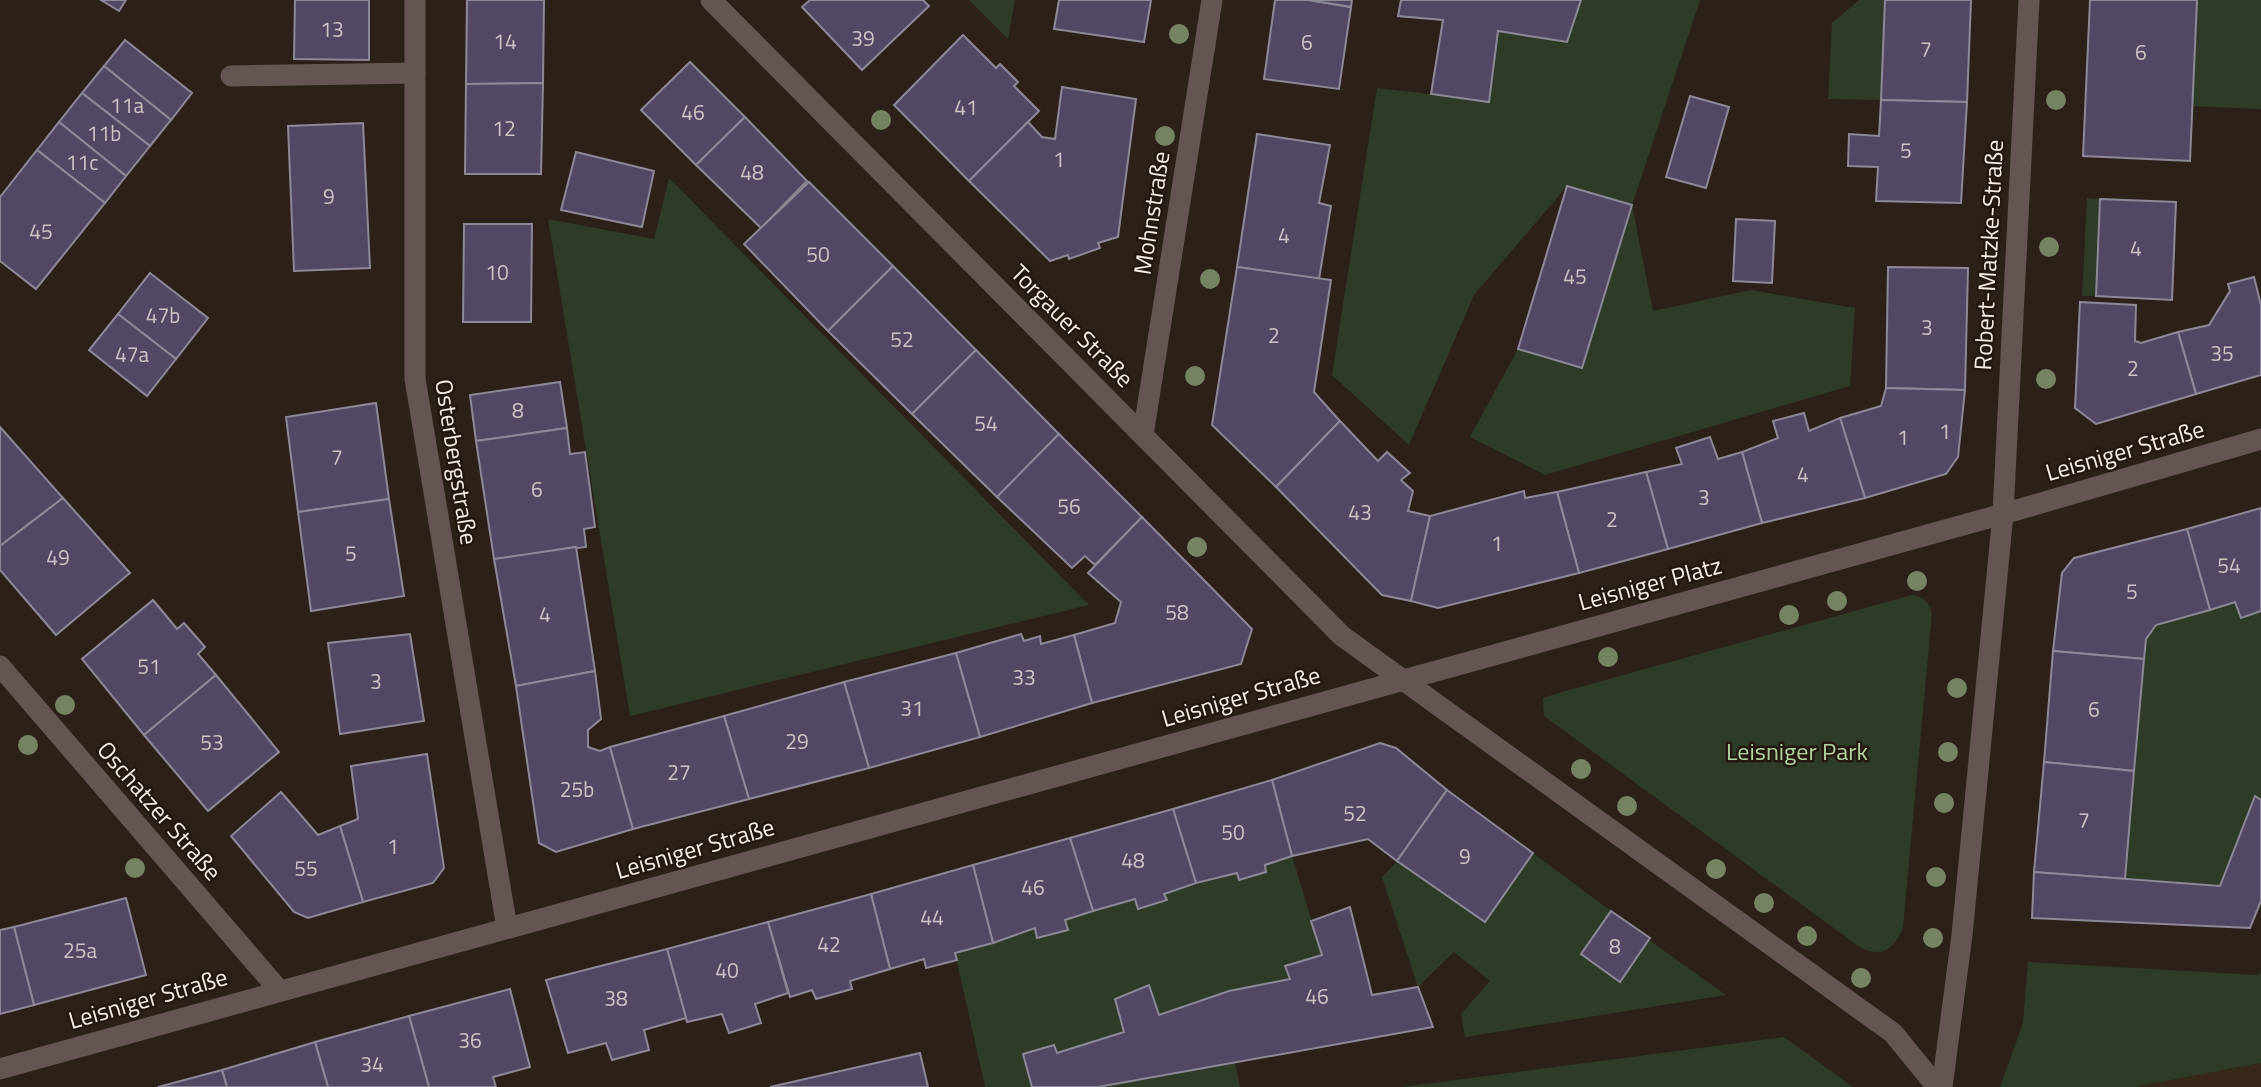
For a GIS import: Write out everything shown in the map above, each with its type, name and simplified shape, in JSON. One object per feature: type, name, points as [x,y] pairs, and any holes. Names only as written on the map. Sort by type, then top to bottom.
[{"type":"street","name":"Osterbergstraße","points":[[415,0],[415,379],[507,928]]},
{"type":"street","name":"Torgauer Straße","points":[[711,0],[1342,636],[1404,679]]},
{"type":"street","name":"Mohnstraße","points":[[1143,435],[1212,0]]},
{"type":"street","name":"Robert-Matzke-Straße","points":[[2003,514],[2029,0]]},
{"type":"street","points":[[231,76],[415,73]]},
{"type":"street","name":"Leisniger Straße","points":[[2003,514],[2261,439]]},
{"type":"street","points":[[1940,1087],[1962,934],[2003,514]]},
{"type":"street","name":"Leisniger Platz","points":[[1404,679],[2003,514]]},
{"type":"street","name":"Oschatzer Straße","points":[[0,666],[279,990]]},
{"type":"street","points":[[1404,679],[1893,1033],[1940,1087]]},
{"type":"street","name":"Leisniger Straße","points":[[0,1069],[1404,679]]},
{"type":"shaded area","points":[[2261,1063],[2261,1087],[2134,1087]]},
{"type":"green space","points":[[969,0],[1015,0],[1008,39]]},
{"type":"green space","points":[[1581,0],[1700,0],[1632,205],[1653,311],[1751,290],[1855,308],[1850,386],[1545,475],[1470,437],[1518,349],[1582,367],[1631,206],[1567,186],[1474,295],[1409,445],[1332,375],[1377,88],[1489,101],[1498,31],[1567,42]]},
{"type":"green space","points":[[1859,0],[1885,0],[1881,100],[1828,99],[1832,23]]},
{"type":"green space","points":[[2197,0],[2261,0],[2261,109],[2192,106]]},
{"type":"green space","points":[[669,178],[1089,605],[630,716],[548,219],[654,239]]},
{"type":"green space","points":[[2087,198],[2100,199],[2096,296],[2082,296]]},
{"type":"green space","name":"Leisniger Park","points":[[1912,595],[1925,600],[1932,613],[1903,927],[1892,946],[1882,952],[1861,948],[1544,716],[1543,698],[1555,694]]},
{"type":"green space","points":[[2235,602],[2241,618],[2261,611],[2261,800],[2255,796],[2220,886],[2125,879],[2146,639],[2156,625]]},
{"type":"green space","points":[[1533,853],[1611,911],[1581,954],[1619,981],[1649,940],[1726,995],[1465,1037],[1461,1014],[1490,981],[1454,952],[1418,987],[1382,877],[1397,861],[1485,921]]},
{"type":"green space","points":[[1292,856],[1322,955],[1286,966],[1290,979],[1229,991],[1159,1015],[1149,985],[1115,999],[1124,1032],[1057,1053],[1053,1045],[1023,1054],[1032,1087],[985,1087],[955,953],[1035,928],[1037,937],[1065,920],[1135,899],[1139,909],[1167,901],[1164,894],[1237,873],[1240,880],[1266,872],[1265,865]]},
{"type":"green space","points":[[2028,962],[2257,975],[2261,973],[2261,1063],[2134,1087],[2000,1087],[2023,1023]]},
{"type":"green space","points":[[1784,1037],[1853,1087],[1402,1087]]},
{"type":"green space","points":[[1235,1063],[1240,1087],[1098,1087]]},
{"type":"building","points":[[101,0],[126,0],[119,11]]},
{"type":"building","points":[[295,0],[369,0],[369,60],[294,59]]},
{"type":"building","points":[[467,0],[544,0],[543,83],[466,84]]},
{"type":"building","points":[[810,0],[923,0],[929,6],[862,70],[802,7]]},
{"type":"building","points":[[1059,0],[1151,0],[1144,42],[1054,29]]},
{"type":"building","points":[[1275,0],[1309,0],[1351,7],[1339,89],[1264,79]]},
{"type":"building","points":[[1309,0],[1352,0],[1351,7]]},
{"type":"building","points":[[1401,0],[1581,0],[1567,42],[1498,31],[1489,102],[1431,94],[1443,20],[1398,16]]},
{"type":"building","points":[[1885,0],[1971,0],[1967,102],[1881,100]]},
{"type":"building","points":[[2090,0],[2197,0],[2190,161],[2083,156]]},
{"type":"building","points":[[963,35],[996,68],[1000,64],[1018,82],[1014,86],[1039,111],[969,181],[894,105]]},
{"type":"building","points":[[125,40],[192,93],[171,120],[104,66]]},
{"type":"building","points":[[690,62],[745,117],[696,165],[641,110]]},
{"type":"building","points":[[104,66],[171,120],[150,146],[82,93]]},
{"type":"building","points":[[543,83],[541,174],[465,174],[466,84]]},
{"type":"building","points":[[1062,87],[1136,99],[1118,237],[1098,243],[1100,248],[1069,259],[1068,255],[1050,261],[969,181],[1028,122],[1042,137],[1055,139]]},
{"type":"building","points":[[82,93],[150,146],[126,176],[59,122]]},
{"type":"building","points":[[1690,96],[1729,107],[1706,188],[1666,177]]},
{"type":"building","points":[[1881,100],[1967,102],[1961,203],[1876,201],[1878,167],[1848,166],[1849,134],[1879,136]]},
{"type":"building","points":[[745,117],[807,181],[761,228],[696,165]]},
{"type":"building","points":[[59,122],[126,176],[105,203],[37,150]]},
{"type":"building","points":[[363,123],[370,268],[294,271],[288,126]]},
{"type":"building","points":[[1257,134],[1330,145],[1319,203],[1331,206],[1319,279],[1237,267]]},
{"type":"building","points":[[37,150],[105,203],[36,289],[0,261],[0,197]]},
{"type":"building","points":[[576,152],[654,171],[642,227],[561,210]]},
{"type":"building","points":[[809,182],[893,266],[828,331],[744,244]]},
{"type":"building","points":[[1567,186],[1632,205],[1582,368],[1518,349]]},
{"type":"building","points":[[2100,199],[2176,202],[2172,300],[2096,296]]},
{"type":"building","points":[[1736,219],[1775,221],[1772,283],[1733,281]]},
{"type":"building","points":[[464,224],[532,224],[531,322],[463,322]]},
{"type":"building","points":[[893,266],[976,350],[912,414],[828,331]]},
{"type":"building","points":[[1237,267],[1331,280],[1314,392],[1340,421],[1276,487],[1212,425]]},
{"type":"building","points":[[1888,267],[1968,268],[1965,390],[1886,388]]},
{"type":"building","points":[[150,273],[208,318],[176,359],[118,314]]},
{"type":"building","points":[[2254,277],[2261,305],[2261,375],[2196,394],[2178,332],[2209,325],[2230,291],[2228,284]]},
{"type":"building","points":[[2080,302],[2136,305],[2135,341],[2141,343],[2178,332],[2196,394],[2096,424],[2075,408]]},
{"type":"building","points":[[118,314],[176,359],[147,396],[89,350]]},
{"type":"building","points":[[976,350],[1059,434],[997,497],[912,414]]},
{"type":"building","points":[[560,382],[567,428],[476,441],[470,395]]},
{"type":"building","points":[[1886,388],[1965,390],[1958,457],[1946,474],[1865,498],[1840,418],[1881,406]]},
{"type":"building","points":[[376,403],[389,499],[298,512],[286,417]]},
{"type":"building","points":[[1804,413],[1809,431],[1840,418],[1865,498],[1762,523],[1742,452],[1778,438],[1773,421]]},
{"type":"building","points":[[1340,421],[1378,461],[1387,452],[1410,473],[1401,480],[1413,491],[1408,511],[1430,516],[1411,601],[1382,595],[1276,487]]},
{"type":"building","points":[[0,427],[63,498],[0,546]]},
{"type":"building","points":[[567,428],[570,454],[585,452],[595,527],[584,529],[586,547],[494,559],[476,441]]},
{"type":"building","points":[[1059,434],[1142,517],[1095,565],[1085,556],[1072,568],[997,497]]},
{"type":"building","points":[[1710,437],[1718,459],[1742,452],[1762,523],[1668,549],[1646,472],[1682,464],[1676,448]]},
{"type":"building","points":[[1646,472],[1668,549],[1579,573],[1557,492]]},
{"type":"building","points":[[1524,491],[1525,498],[1557,492],[1579,573],[1438,608],[1411,601],[1430,516]]},
{"type":"building","points":[[63,498],[130,573],[56,635],[0,570],[0,546]]},
{"type":"building","points":[[389,499],[404,596],[311,611],[298,512]]},
{"type":"building","points":[[2261,508],[2261,611],[2241,618],[2235,602],[2210,610],[2187,529]]},
{"type":"building","points":[[1142,517],[1252,629],[1241,664],[1092,703],[1074,635],[1115,623],[1121,602],[1088,573]]},
{"type":"building","points":[[2187,529],[2210,610],[2156,625],[2146,639],[2144,659],[2053,651],[2062,573],[2074,558]]},
{"type":"building","points":[[576,547],[595,671],[516,686],[494,559]]},
{"type":"building","points":[[153,600],[177,629],[184,623],[205,647],[198,654],[216,675],[144,735],[82,659]]},
{"type":"building","points":[[410,634],[424,721],[340,734],[328,643]]},
{"type":"building","points":[[1021,634],[1024,641],[1040,636],[1041,644],[1074,635],[1092,703],[980,737],[956,653]]},
{"type":"building","points":[[2053,651],[2144,659],[2134,771],[2044,762]]},
{"type":"building","points":[[956,653],[980,737],[869,768],[844,682]]},
{"type":"building","points":[[595,671],[601,719],[588,730],[588,747],[600,751],[610,747],[633,829],[556,852],[539,843],[516,686]]},
{"type":"building","points":[[216,675],[279,752],[208,811],[144,735]]},
{"type":"building","points":[[844,682],[869,768],[749,799],[724,716]]},
{"type":"building","points":[[724,716],[749,799],[633,829],[610,747]]},
{"type":"building","points":[[1380,743],[1396,748],[1447,790],[1397,861],[1368,839],[1292,856],[1272,780]]},
{"type":"building","points":[[427,754],[444,868],[433,883],[363,902],[340,826],[358,819],[351,766]]},
{"type":"building","points":[[2044,762],[2134,771],[2125,879],[2034,872]]},
{"type":"building","points":[[1272,780],[1292,856],[1265,865],[1266,872],[1239,880],[1237,873],[1196,883],[1173,809]]},
{"type":"building","points":[[1447,790],[1533,853],[1485,922],[1397,861]]},
{"type":"building","points":[[281,792],[318,835],[340,826],[363,902],[308,918],[294,912],[231,836]]},
{"type":"building","points":[[2255,796],[2261,800],[2261,901],[2250,928],[2032,918],[2034,872],[2220,886]]},
{"type":"building","points":[[1173,809],[1196,883],[1164,894],[1167,900],[1138,909],[1135,899],[1093,911],[1070,838]]},
{"type":"building","points":[[1070,838],[1093,911],[1065,920],[1068,930],[1037,938],[1035,928],[993,943],[973,865]]},
{"type":"building","points":[[973,865],[993,943],[955,953],[957,960],[926,968],[924,959],[890,969],[871,894]]},
{"type":"building","points":[[871,894],[890,969],[850,981],[852,989],[816,999],[812,990],[790,997],[768,922]]},
{"type":"building","points":[[126,898],[146,975],[34,1005],[14,927]]},
{"type":"building","points":[[1350,907],[1372,995],[1418,987],[1433,1027],[1098,1087],[1032,1087],[1023,1054],[1054,1045],[1057,1053],[1124,1032],[1115,999],[1149,985],[1159,1015],[1229,991],[1290,979],[1285,966],[1322,955],[1311,921]]},
{"type":"building","points":[[1611,911],[1650,938],[1620,982],[1581,954]]},
{"type":"building","points":[[768,922],[788,993],[755,1004],[761,1023],[729,1033],[722,1014],[687,1022],[667,949]]},
{"type":"building","points":[[14,927],[34,1005],[0,1014],[0,930]]},
{"type":"building","points":[[667,949],[686,1018],[644,1030],[649,1050],[612,1060],[606,1043],[568,1053],[546,980]]},
{"type":"building","points":[[510,989],[530,1067],[493,1077],[496,1087],[429,1087],[409,1016]]},
{"type":"building","points":[[409,1016],[429,1087],[328,1087],[315,1042]]},
{"type":"building","points":[[315,1042],[328,1087],[227,1087],[222,1070]]},
{"type":"building","points":[[920,1053],[928,1087],[770,1087]]},
{"type":"building","points":[[222,1070],[227,1087],[158,1087]]}]
